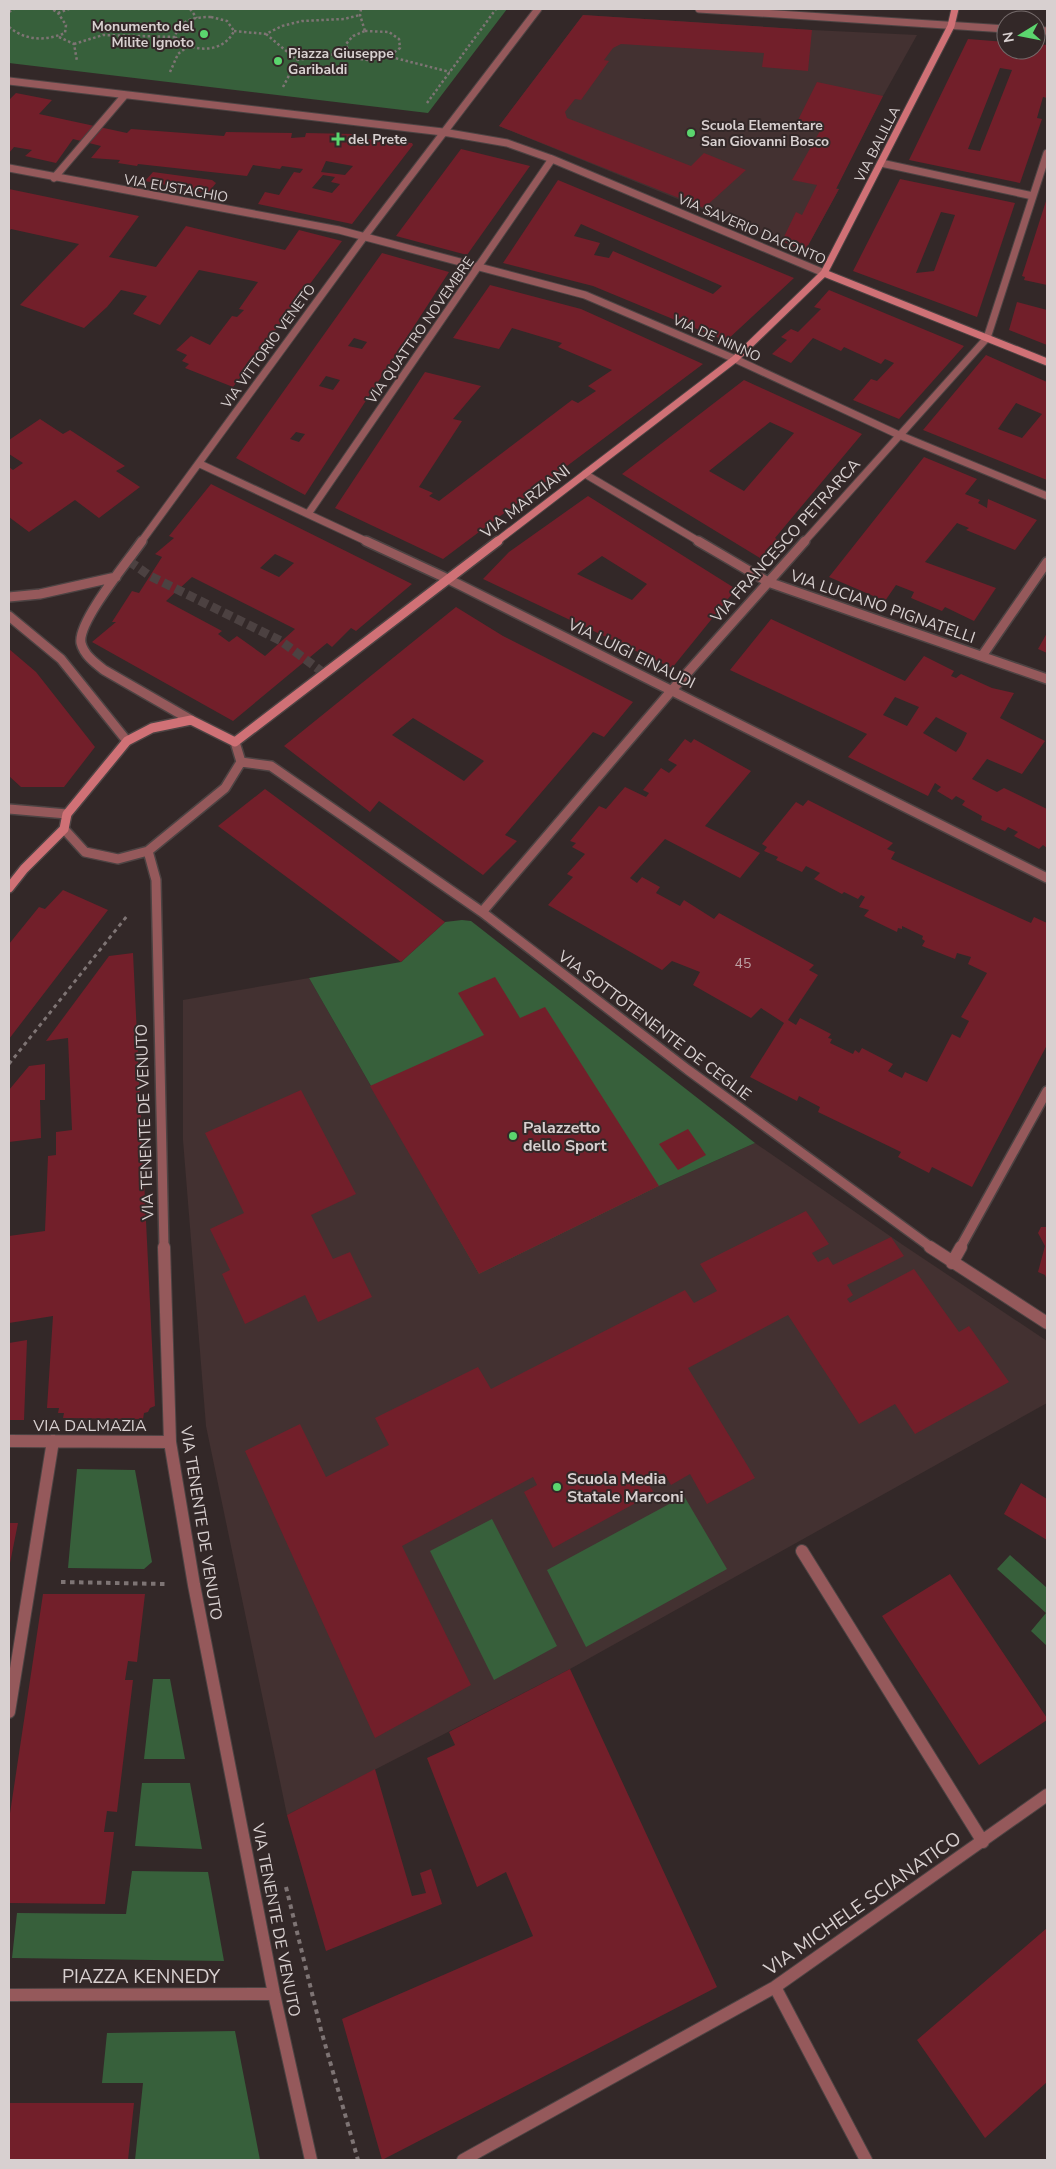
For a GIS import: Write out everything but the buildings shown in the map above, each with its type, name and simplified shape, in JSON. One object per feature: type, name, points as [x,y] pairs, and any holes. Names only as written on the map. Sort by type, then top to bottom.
[{"type":"street","points":[[9,81],[443,132],[538,9]]},
{"type":"street","points":[[699,9],[740,10],[996,28]]},
{"type":"street","name":"VIA BALILLA","points":[[824,273],[951,26],[955,9]]},
{"type":"street","points":[[54,178],[125,95]]},
{"type":"street","name":"VIA SAVERIO DACONTO","points":[[443,132],[507,143],[552,159],[824,273],[1047,362]]},
{"type":"street","name":"VIA VITTORIO VENETO","points":[[191,720],[102,668],[85,652],[81,638],[85,626],[116,577],[443,132]]},
{"type":"street","name":"VIA FRANCESCO PETRARCA","points":[[482,912],[672,690],[987,338],[1047,152]]},
{"type":"street","name":"VIA QUATTRO NOVEMBRE","points":[[308,514],[552,159]]},
{"type":"street","points":[[881,163],[1033,196]]},
{"type":"street","name":"VIA EUSTACHIO","points":[[9,168],[54,178],[339,230],[364,237]]},
{"type":"street","name":"VIA DE NINNO","points":[[364,237],[585,295],[735,359],[900,435],[1047,496]]},
{"type":"street","name":"VIA MARZIANI","points":[[235,742],[735,359],[824,273]]},
{"type":"street","name":"VIA LUIGI EINAUDI","points":[[200,464],[448,580],[1047,878]]},
{"type":"street","name":"VIA LUCIANO PIGNATELLI","points":[[585,474],[768,582],[1047,679]]},
{"type":"street","points":[[982,656],[1047,562]]},
{"type":"street","points":[[9,597],[40,594],[116,577]]},
{"type":"street","points":[[9,616],[60,659],[127,741]]},
{"type":"street","points":[[9,888],[24,869],[64,829],[67,814],[127,741],[152,728],[191,720],[235,742],[241,762],[224,788],[148,850],[118,859],[85,852],[64,829]]},
{"type":"street","name":"VIA SOTTOTENENTE DE CEGLIE","points":[[241,762],[271,766],[482,912],[688,1070],[952,1263],[1047,1323]]},
{"type":"street","points":[[9,809],[67,814]]},
{"type":"street","name":"VIA TENENTE DE VENUTO","points":[[148,850],[156,880],[159,1094],[170,1442],[194,1585],[274,1994],[311,2160]]},
{"type":"street","points":[[952,1263],[1047,1091]]},
{"type":"street","name":"VIA DALMAZIA","points":[[9,1441],[170,1442]]},
{"type":"street","points":[[9,1712],[11,1678],[30,1582],[53,1441]]},
{"type":"street","name":"VIA MICHELE SCIANATICO","points":[[464,2160],[775,1987],[983,1842],[802,1551]]},
{"type":"street","points":[[983,1842],[1047,1795]]},
{"type":"street","points":[[775,1987],[866,2160]]},
{"type":"street","name":"PIAZZA KENNEDY","points":[[9,1995],[274,1994]]},
{"type":"path","points":[[9,12],[14,9]]},
{"type":"path","points":[[9,27],[32,38],[52,39],[65,34],[66,25],[58,13],[52,9]]},
{"type":"path","points":[[58,13],[69,9]]},
{"type":"path","points":[[190,9],[197,18]]},
{"type":"path","points":[[361,9],[360,15],[365,31]]},
{"type":"path","points":[[424,108],[496,9]]},
{"type":"path","points":[[234,31],[233,36],[221,45],[202,49],[187,47],[178,42],[175,37],[178,27],[197,18],[220,18],[234,31],[266,34],[282,26],[302,21],[344,19],[360,15]]},
{"type":"path","points":[[348,52],[346,44],[349,40],[365,31],[388,32],[399,39],[400,48],[391,56]]},
{"type":"path","points":[[266,34],[297,60],[348,52],[367,60],[391,56],[450,72]]},
{"type":"path","points":[[59,36],[74,44],[102,35],[175,37]]},
{"type":"path","points":[[74,44],[77,60],[75,67]]},
{"type":"path","points":[[169,77],[178,54],[187,47]]},
{"type":"path","points":[[281,91],[297,60]]},
{"type":"path","points":[[9,1064],[156,880]]},
{"type":"path","points":[[30,1582],[194,1585]]},
{"type":"path","points":[[284,1879],[321,2030],[358,2160]]},
{"type":"shaded area","name":"Scuola Elementare San Giovanni Bosco","points":[[583,15],[917,35],[883,96],[836,188],[839,189],[805,251],[499,126]]},
{"type":"shaded area","name":"Scuola Media Statale Marconi","points":[[309,978],[479,1274],[659,1186],[755,1143],[1047,1341],[1047,1403],[570,1669],[287,1815],[206,1426],[183,1140],[183,1000]]},
{"type":"green space","points":[[9,9],[507,9],[428,113],[9,63]]},
{"type":"green space","points":[[471,921],[755,1143],[659,1186],[479,1274],[309,978],[401,962],[445,922]]},
{"type":"green space","points":[[77,1469],[135,1470],[152,1562],[144,1569],[68,1568]]},
{"type":"green space","points":[[684,1496],[727,1569],[586,1647],[547,1570]]},
{"type":"green space","points":[[492,1519],[557,1646],[494,1680],[430,1551]]},
{"type":"green space","points":[[1010,1555],[1047,1588],[1047,1646],[1031,1631],[1046,1613],[997,1569]]},
{"type":"green space","points":[[153,1679],[170,1679],[185,1759],[144,1759]]},
{"type":"green space","points":[[142,1783],[190,1783],[202,1849],[135,1846]]},
{"type":"green space","points":[[132,1871],[208,1872],[224,1961],[12,1958],[17,1913],[126,1914]]},
{"type":"green space","points":[[235,2031],[260,2160],[135,2160],[143,2083],[102,2083],[107,2033]]},
{"type":"tunnel","points":[[129,561],[150,576],[281,641],[325,674]]},
{"type":"place","name":"Monumento del Milite Ignoto","points":[[204,34]]},
{"type":"place","name":"Piazza Giuseppe Garibaldi","points":[[278,61]]},
{"type":"place","name":"Scuola Elementare San Giovanni Bosco","points":[[691,133]]},
{"type":"place","name":"del Prete","points":[[338,139]]},
{"type":"place","name":"Palazzetto dello Sport","points":[[513,1136]]},
{"type":"place","name":"Scuola Media Statale Marconi","points":[[557,1487]]}]
